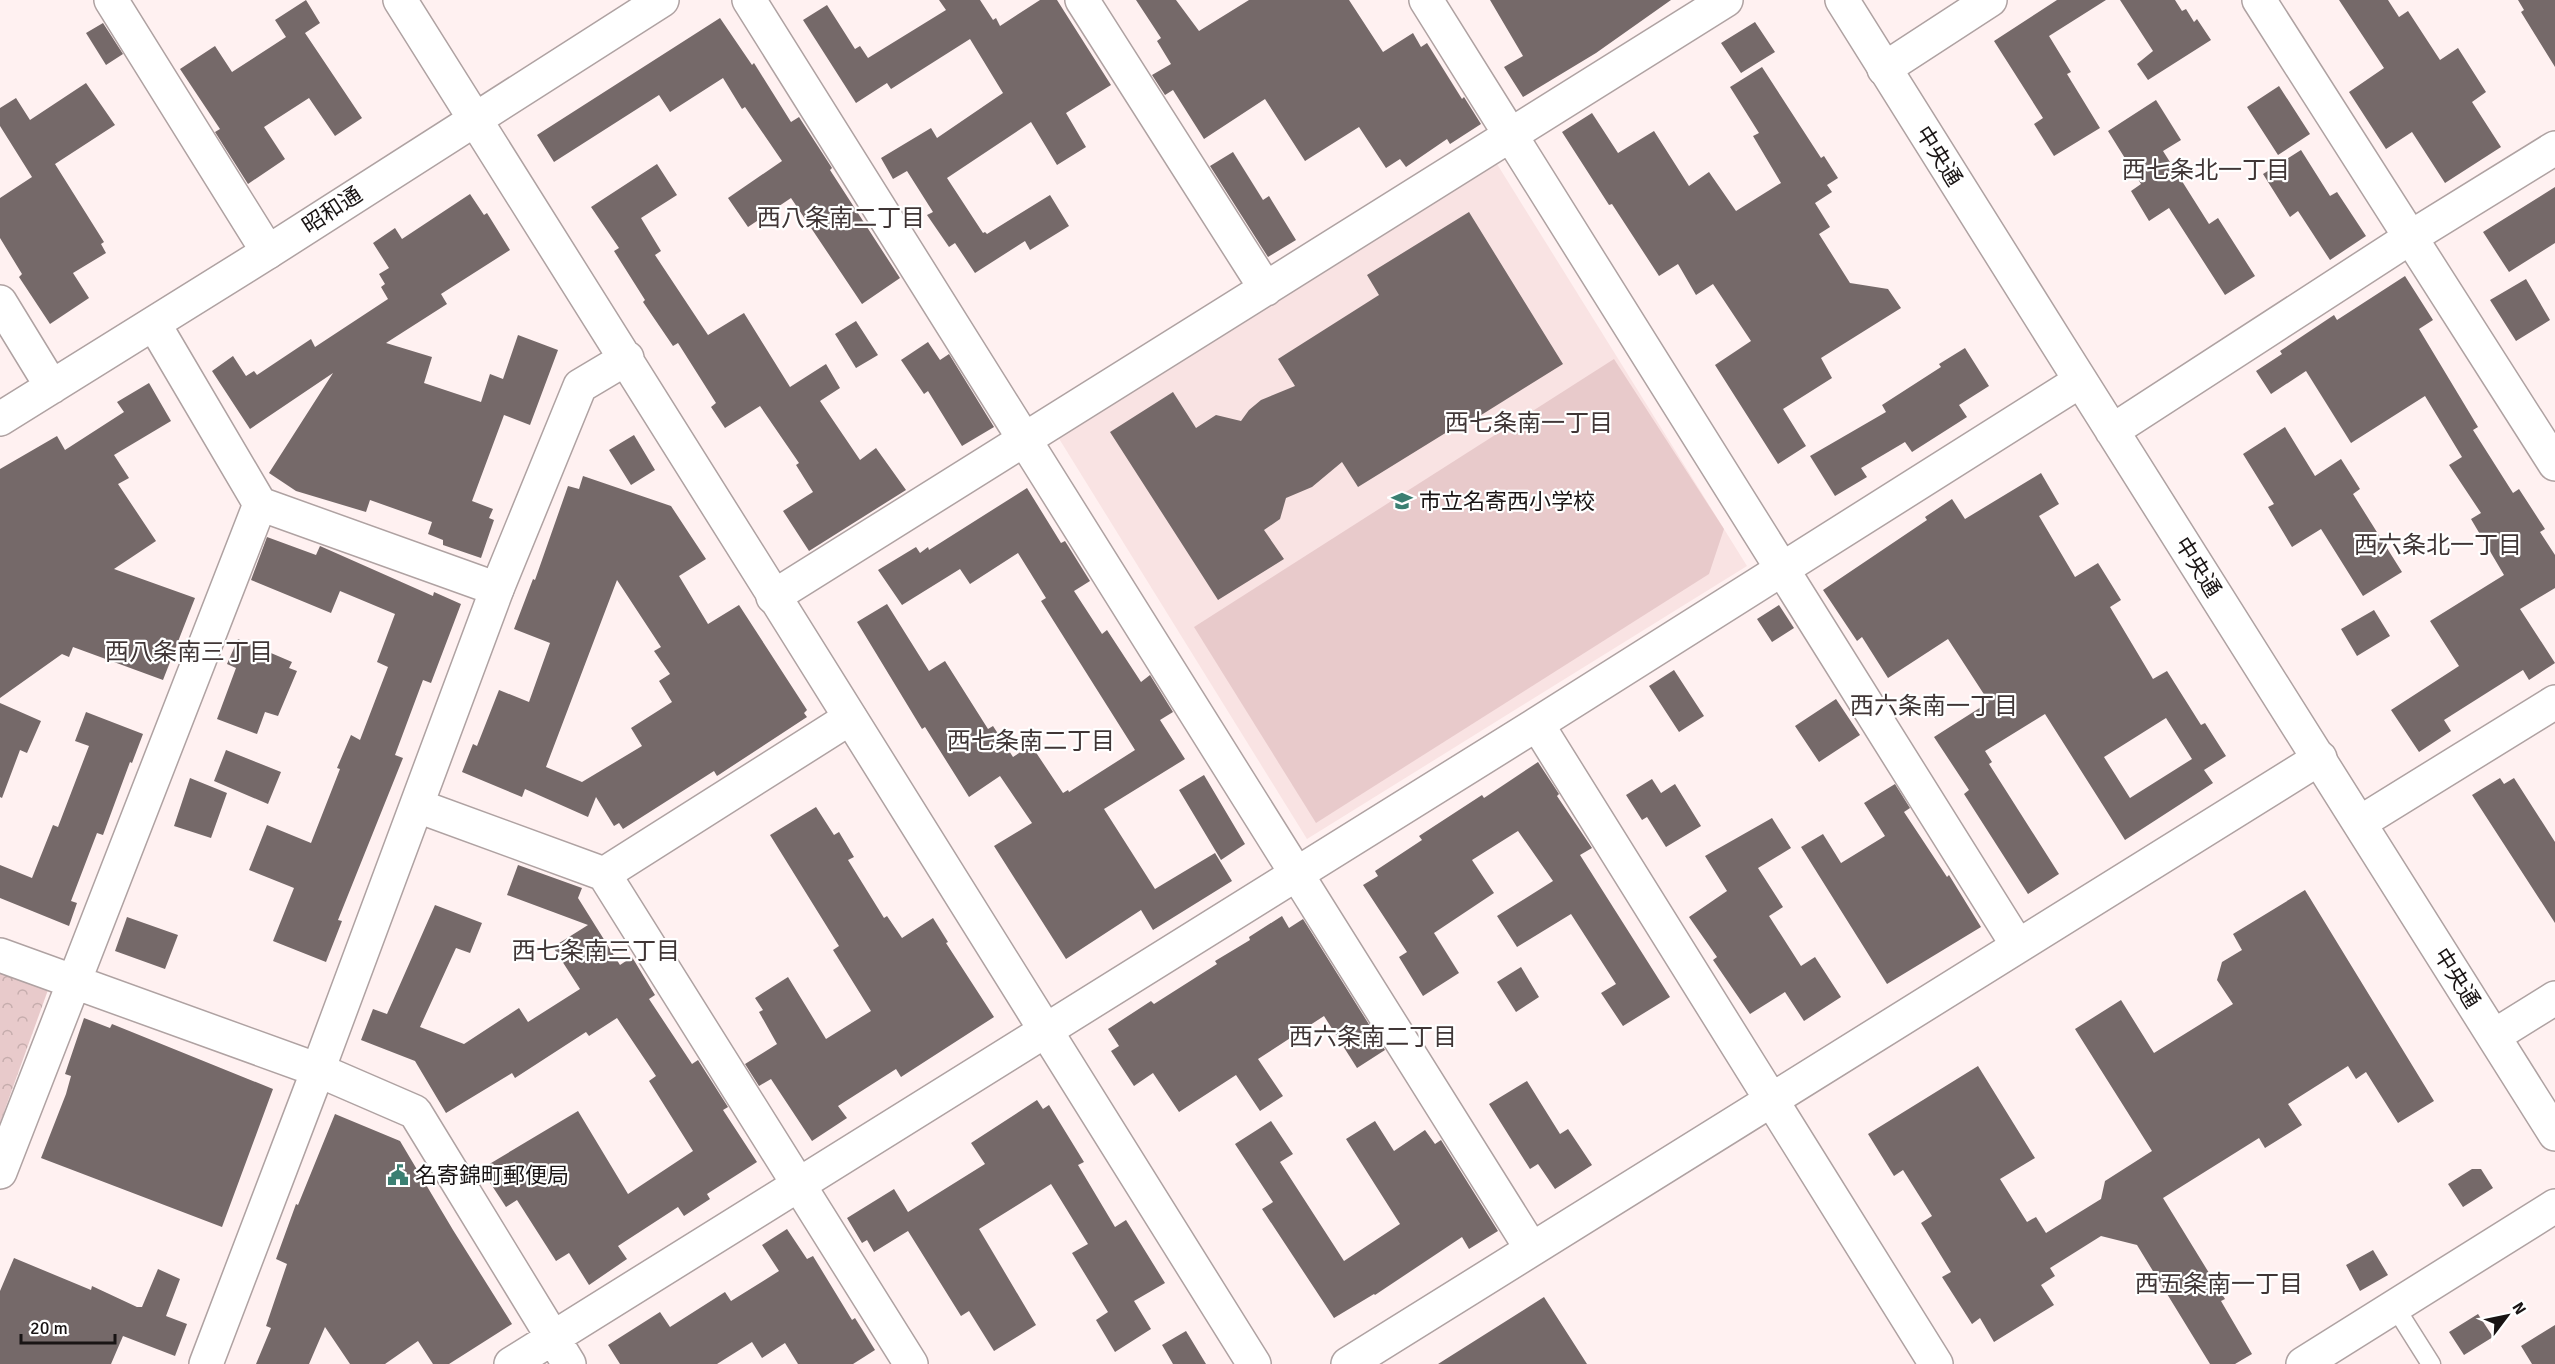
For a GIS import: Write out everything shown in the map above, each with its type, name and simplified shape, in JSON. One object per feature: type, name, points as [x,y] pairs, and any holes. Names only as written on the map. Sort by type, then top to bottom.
[{"type":"street","points":[[111,0],[268,252]]},
{"type":"street","points":[[400,0],[627,358],[773,597],[1254,1364]]},
{"type":"street","name":"昭和通","points":[[0,419],[268,252],[662,0]]},
{"type":"street","points":[[748,0],[1025,438],[1531,1248]]},
{"type":"street","points":[[1082,0],[1266,289]]},
{"type":"street","points":[[1426,0],[2018,946]]},
{"type":"street","points":[[773,597],[1726,0]]},
{"type":"street","name":"中央通","points":[[1842,0],[2080,381],[2361,822],[2555,1134]]},
{"type":"street","points":[[1884,69],[1990,0]]},
{"type":"street","points":[[2259,0],[2555,464]]},
{"type":"street","points":[[2112,431],[2411,237],[2555,148]]},
{"type":"street","points":[[0,302],[52,387]]},
{"type":"street","points":[[154,324],[260,504],[497,589]]},
{"type":"street","points":[[206,1364],[418,806],[497,589],[580,386],[627,358]]},
{"type":"street","points":[[511,1364],[561,1351],[798,1185],[1538,724],[2080,381]]},
{"type":"street","points":[[0,1172],[260,504]]},
{"type":"street","points":[[2361,822],[2555,702]]},
{"type":"street","points":[[604,874],[850,718]]},
{"type":"street","points":[[1538,724],[1936,1364]]},
{"type":"street","points":[[1348,1364],[2320,758]]},
{"type":"street","points":[[418,806],[604,874],[911,1364]]},
{"type":"street","points":[[0,955],[318,1070],[415,1112],[561,1351]]},
{"type":"street","points":[[2494,1036],[2555,998]]},
{"type":"street","points":[[2303,1364],[2555,1206]]},
{"type":"lane","points":[[2395,1307],[2431,1364]]},
{"type":"shaded area","name":"市立名寄西小学校","points":[[1497,164],[1747,566],[1307,839],[1058,437]]},
{"type":"green space","points":[[1614,359],[1724,529],[1709,574],[1316,823],[1194,627]]},
{"type":"green space","points":[[0,972],[48,990],[0,1123]]},
{"type":"building","points":[[306,0],[320,23],[305,33],[362,118],[335,136],[309,98],[264,127],[285,159],[248,184],[215,132],[220,129],[180,69],[215,46],[232,72],[286,37],[275,20]]},
{"type":"building","points":[[939,0],[980,0],[993,20],[996,18],[1000,26],[1040,0],[1057,0],[1111,85],[1066,113],[1086,147],[1057,165],[1031,122],[947,178],[983,233],[987,234],[1050,195],[1069,226],[1030,250],[1025,241],[975,273],[955,243],[949,247],[927,215],[933,212],[907,171],[893,179],[881,158],[931,128],[937,138],[1003,93],[970,39],[891,89],[887,83],[856,103],[803,20],[827,5],[855,49],[860,46],[868,58],[946,10]]},
{"type":"building","points":[[1136,0],[1176,0],[1199,31],[1249,0],[1349,0],[1383,52],[1413,33],[1421,47],[1427,43],[1462,99],[1464,97],[1481,124],[1450,144],[1447,139],[1406,167],[1400,159],[1386,168],[1359,127],[1305,161],[1265,99],[1204,139],[1173,90],[1165,95],[1152,75],[1171,64],[1157,41],[1161,38]]},
{"type":"building","points":[[1490,0],[1671,0],[1596,53],[1523,97],[1504,67],[1523,56]]},
{"type":"building","points":[[2057,0],[2106,0],[2049,36],[2071,72],[2067,74],[2100,128],[2054,156],[2034,124],[2043,118],[1994,41]]},
{"type":"building","points":[[2120,0],[2175,0],[2182,11],[2186,9],[2194,22],[2197,19],[2211,40],[2148,80],[2137,64],[2153,51]]},
{"type":"building","points":[[2339,0],[2388,0],[2399,17],[2408,11],[2440,60],[2458,48],[2486,92],[2472,102],[2501,147],[2445,183],[2412,132],[2386,149],[2349,92],[2384,68]]},
{"type":"building","points":[[2518,0],[2555,0],[2555,67],[2521,12],[2524,10]]},
{"type":"building","points":[[720,18],[752,65],[754,63],[791,122],[799,117],[832,168],[830,170],[900,278],[862,304],[791,198],[748,227],[728,198],[782,161],[745,107],[742,109],[723,78],[670,112],[659,95],[554,162],[537,135]]},
{"type":"building","points":[[1755,22],[1775,52],[1741,73],[1721,43]]},
{"type":"building","points":[[103,23],[123,54],[106,65],[86,33]]},
{"type":"building","points":[[1762,67],[1821,158],[1824,156],[1838,178],[1827,185],[1832,192],[1815,203],[1830,227],[1819,234],[1850,283],[1888,289],[1901,308],[1821,358],[1832,378],[1783,409],[1806,446],[1778,464],[1715,365],[1751,341],[1713,284],[1696,295],[1678,264],[1659,276],[1612,204],[1609,205],[1562,132],[1592,113],[1618,153],[1654,131],[1689,186],[1709,172],[1736,211],[1781,183],[1753,136],[1759,133],[1730,87]]},
{"type":"building","points":[[86,83],[115,125],[55,164],[104,242],[101,244],[106,253],[73,273],[89,298],[50,324],[19,277],[22,274],[0,238],[0,198],[32,177],[0,126],[0,108],[16,98],[30,120]]},
{"type":"building","points":[[2279,86],[2310,134],[2278,155],[2247,107]]},
{"type":"building","points":[[2156,100],[2181,140],[2163,151],[2209,224],[2218,218],[2255,276],[2225,295],[2169,208],[2149,221],[2131,191],[2141,184],[2108,131]]},
{"type":"building","points":[[2301,150],[2330,196],[2337,192],[2366,236],[2330,260],[2298,211],[2290,217],[2263,174]]},
{"type":"building","points":[[1233,152],[1263,200],[1269,196],[1296,240],[1268,257],[1210,166]]},
{"type":"building","points":[[657,164],[677,195],[641,218],[661,251],[655,255],[708,335],[744,313],[790,387],[826,364],[840,388],[820,401],[860,460],[876,448],[906,490],[809,551],[783,511],[813,492],[796,465],[799,463],[760,406],[725,428],[711,407],[716,403],[678,343],[673,346],[643,302],[645,300],[614,251],[619,248],[591,207]]},
{"type":"building","points":[[2555,187],[2555,243],[2509,272],[2483,232]]},
{"type":"building","points":[[470,194],[484,215],[487,213],[510,250],[441,294],[447,304],[386,343],[432,357],[424,383],[481,402],[490,374],[503,379],[518,335],[558,350],[530,425],[504,415],[472,501],[493,509],[489,518],[494,520],[481,558],[443,545],[443,540],[428,534],[432,522],[370,500],[366,512],[296,491],[269,473],[333,373],[250,429],[212,371],[233,356],[246,376],[254,371],[257,375],[311,339],[315,347],[388,299],[381,287],[385,284],[379,274],[389,268],[373,243],[395,228],[402,239]]},
{"type":"building","points":[[1469,212],[1563,364],[1462,427],[1460,424],[1358,487],[1342,462],[1312,487],[1286,498],[1280,519],[1264,530],[1284,559],[1218,600],[1110,432],[1173,392],[1196,428],[1216,415],[1241,421],[1261,400],[1295,386],[1278,359],[1379,295],[1367,275]]},
{"type":"building","points":[[2405,276],[2433,320],[2419,329],[2478,427],[2473,430],[2513,493],[2519,489],[2545,529],[2540,532],[2555,555],[2555,588],[2520,609],[2555,663],[2529,680],[2523,670],[2444,720],[2451,731],[2419,752],[2391,710],[2459,666],[2430,621],[2504,575],[2471,519],[2481,513],[2449,465],[2462,457],[2425,396],[2351,443],[2306,371],[2271,394],[2256,371],[2282,354],[2280,351],[2334,315],[2337,320]]},
{"type":"building","points":[[2526,279],[2550,320],[2516,341],[2490,300]]},
{"type":"building","points":[[856,321],[878,355],[856,368],[835,334]]},
{"type":"building","points":[[928,342],[940,360],[949,354],[994,427],[962,446],[928,391],[924,394],[901,360]]},
{"type":"building","points":[[1965,348],[1989,386],[1959,405],[1967,417],[1912,452],[1905,442],[1861,468],[1867,477],[1835,496],[1810,456],[1886,412],[1882,405],[1941,367],[1939,364]]},
{"type":"building","points":[[149,383],[171,421],[114,455],[129,478],[118,484],[156,541],[114,569],[195,598],[163,680],[73,647],[69,657],[62,654],[0,698],[0,469],[57,436],[65,450],[124,412],[117,402]]},
{"type":"building","points":[[2285,427],[2315,476],[2341,459],[2360,489],[2353,494],[2402,572],[2363,596],[2321,529],[2292,547],[2268,507],[2274,504],[2243,454]]},
{"type":"building","points":[[634,435],[655,470],[631,485],[609,450]]},
{"type":"building","points":[[2041,473],[2059,504],[2039,516],[2075,577],[2098,563],[2121,600],[2110,607],[2153,679],[2167,671],[2201,725],[2205,723],[2226,756],[2204,770],[2213,783],[2125,840],[2045,714],[1985,751],[1992,762],[1989,764],[2059,874],[2028,894],[1964,794],[1969,790],[1934,737],[1989,702],[1948,639],[1888,678],[1862,637],[1857,641],[1823,590],[1927,520],[1925,517],[1952,499],[1965,519]],"holes":[[[2166,718],[2192,759],[2130,798],[2104,757]]]},
{"type":"building","points":[[583,476],[671,506],[706,559],[679,576],[708,624],[739,605],[807,710],[804,713],[807,717],[717,776],[714,771],[623,829],[619,823],[614,826],[596,797],[588,817],[525,789],[522,797],[462,772],[473,744],[477,746],[499,690],[529,702],[550,643],[514,629],[533,579],[535,580],[568,486],[579,489]],"holes":[[[617,580],[661,647],[654,651],[670,674],[659,681],[672,702],[631,728],[642,746],[582,782],[546,767]]]},
{"type":"building","points":[[1027,488],[1061,543],[1065,541],[1090,581],[1074,591],[1102,634],[1107,630],[1141,682],[1150,675],[1173,712],[1160,720],[1185,759],[1104,809],[1155,889],[1215,853],[1232,881],[1153,930],[1141,910],[1066,959],[994,846],[1032,823],[1000,776],[969,797],[925,727],[922,729],[857,622],[887,604],[929,671],[945,661],[988,729],[993,726],[1013,757],[1031,745],[1063,793],[1068,790],[1069,792],[1135,750],[1041,601],[1046,598],[1018,553],[970,584],[960,569],[902,605],[878,570],[916,547],[920,553],[928,547],[929,550]]},
{"type":"building","points":[[267,537],[316,555],[320,546],[433,596],[434,592],[461,604],[431,683],[423,680],[395,755],[403,758],[338,920],[342,921],[326,962],[273,941],[294,888],[249,870],[267,825],[311,843],[351,735],[360,740],[388,667],[377,662],[395,614],[340,591],[331,613],[251,580]]},
{"type":"building","points":[[1779,605],[1794,628],[1772,642],[1757,619]]},
{"type":"building","points":[[2374,610],[2390,636],[2357,656],[2341,629]]},
{"type":"building","points":[[238,639],[292,662],[289,668],[297,671],[278,716],[265,712],[257,734],[217,719],[236,668],[227,664]]},
{"type":"building","points":[[1674,670],[1704,716],[1679,732],[1649,686]]},
{"type":"building","points":[[1836,699],[1860,735],[1819,762],[1795,726]]},
{"type":"building","points":[[0,703],[41,721],[27,753],[20,750],[2,798],[0,797]]},
{"type":"building","points":[[86,712],[143,734],[103,835],[97,833],[71,901],[77,903],[69,926],[0,898],[0,865],[32,878],[53,825],[58,827],[89,746],[75,741]]},
{"type":"building","points":[[226,750],[281,772],[268,804],[214,781]]},
{"type":"building","points":[[1538,762],[1559,794],[1557,796],[1592,848],[1580,855],[1670,997],[1623,1026],[1601,993],[1616,984],[1571,914],[1517,947],[1497,916],[1553,881],[1518,831],[1472,860],[1494,893],[1434,933],[1459,973],[1423,996],[1399,957],[1407,952],[1363,885],[1378,876],[1375,871],[1422,840],[1419,836],[1482,795],[1484,798]]},
{"type":"building","points":[[1204,775],[1245,844],[1221,860],[1179,790]]},
{"type":"building","points":[[190,778],[227,793],[211,838],[174,826]]},
{"type":"building","points":[[2500,778],[2504,784],[2514,778],[2555,842],[2555,923],[2472,795]]},
{"type":"building","points":[[1652,779],[1661,793],[1675,784],[1701,826],[1666,847],[1647,817],[1642,820],[1626,795]]},
{"type":"building","points":[[1895,784],[1910,808],[1904,812],[1947,877],[1949,875],[1981,927],[1887,984],[1801,847],[1823,834],[1841,863],[1885,836],[1864,803]]},
{"type":"building","points":[[816,807],[834,835],[839,832],[854,857],[848,860],[884,918],[887,916],[902,938],[933,918],[948,942],[946,943],[994,1017],[901,1077],[896,1069],[838,1106],[847,1118],[812,1141],[771,1079],[759,1086],[745,1064],[777,1044],[759,1012],[763,1010],[755,998],[788,977],[826,1039],[871,1011],[833,950],[839,946],[770,835]]},
{"type":"building","points":[[1772,818],[1791,848],[1758,868],[1783,907],[1769,916],[1801,966],[1815,957],[1841,997],[1804,1021],[1785,992],[1750,1014],[1713,960],[1717,957],[1689,917],[1727,891],[1705,856]]},
{"type":"building","points":[[518,865],[582,888],[578,898],[620,965],[632,957],[655,995],[649,999],[692,1064],[698,1060],[728,1107],[723,1110],[757,1162],[707,1194],[710,1199],[684,1216],[678,1207],[618,1246],[627,1259],[589,1285],[569,1253],[556,1261],[517,1200],[506,1207],[481,1169],[578,1111],[628,1194],[693,1151],[649,1081],[656,1076],[617,1018],[589,1036],[586,1032],[515,1078],[512,1073],[446,1113],[415,1061],[361,1040],[373,1009],[387,1014],[435,905],[482,923],[470,953],[456,948],[420,1027],[464,1044],[519,1008],[528,1022],[580,989],[553,947],[588,925],[507,895]]},
{"type":"building","points":[[2305,890],[2434,1101],[2398,1123],[2366,1072],[2356,1079],[2348,1066],[2288,1104],[2302,1125],[2265,1148],[2259,1138],[2163,1198],[2225,1299],[2221,1301],[2252,1354],[2235,1364],[2210,1364],[2137,1245],[2101,1236],[2050,1268],[2055,1276],[2041,1285],[2054,1305],[1994,1342],[1980,1318],[1972,1324],[1942,1277],[1951,1272],[1921,1223],[1932,1216],[1903,1170],[1894,1176],[1868,1134],[1978,1066],[2035,1158],[2000,1179],[2027,1222],[2036,1217],[2046,1233],[2101,1199],[2105,1181],[2152,1151],[2075,1029],[2121,1000],[2154,1053],[2233,1004],[2217,980],[2222,962],[2242,950],[2233,934]]},
{"type":"building","points":[[1282,916],[1289,928],[1303,919],[1385,1050],[1357,1068],[1324,1016],[1258,1059],[1283,1096],[1260,1111],[1236,1075],[1179,1112],[1153,1073],[1134,1086],[1111,1051],[1119,1046],[1108,1029],[1151,1001],[1154,1004],[1217,964],[1215,961],[1250,940],[1249,937]]},
{"type":"building","points":[[127,917],[178,935],[165,969],[115,951]]},
{"type":"building","points":[[1521,967],[1539,997],[1516,1012],[1497,982]]},
{"type":"building","points":[[84,1018],[110,1028],[112,1024],[273,1089],[222,1227],[41,1158],[66,1094],[71,1076],[65,1074]]},
{"type":"building","points":[[1527,1081],[1560,1134],[1568,1129],[1592,1165],[1555,1189],[1538,1164],[1530,1169],[1489,1104]]},
{"type":"building","points":[[1037,1100],[1043,1109],[1049,1105],[1084,1162],[1078,1165],[1115,1227],[1126,1220],[1165,1283],[1134,1301],[1151,1329],[1115,1352],[1096,1320],[1108,1312],[1072,1253],[1088,1244],[1051,1184],[979,1229],[1036,1325],[994,1351],[969,1311],[961,1316],[908,1231],[874,1252],[867,1240],[862,1243],[847,1218],[894,1189],[908,1212],[985,1164],[971,1143]]},
{"type":"building","points":[[335,1114],[400,1141],[512,1324],[449,1364],[433,1364],[418,1341],[385,1364],[350,1364],[325,1327],[309,1364],[256,1364],[271,1328],[266,1326],[287,1264],[276,1259],[296,1204],[298,1205]]},
{"type":"building","points":[[1271,1121],[1293,1154],[1280,1162],[1344,1261],[1400,1224],[1346,1139],[1375,1121],[1394,1151],[1425,1130],[1435,1144],[1441,1140],[1498,1231],[1469,1249],[1462,1237],[1375,1295],[1334,1318],[1262,1209],[1273,1202],[1235,1144]]},
{"type":"building","points":[[2472,1169],[2481,1169],[2493,1188],[2463,1207],[2448,1184]]},
{"type":"building","points":[[787,1229],[807,1259],[813,1256],[852,1320],[855,1318],[875,1350],[853,1364],[798,1364],[785,1343],[762,1358],[752,1342],[717,1364],[620,1364],[608,1345],[660,1312],[670,1327],[725,1292],[731,1301],[779,1271],[762,1245]]},
{"type":"building","points":[[2373,1250],[2388,1275],[2360,1291],[2346,1265]]},
{"type":"building","points":[[14,1258],[91,1290],[92,1286],[137,1307],[142,1307],[158,1269],[180,1279],[166,1316],[187,1324],[175,1356],[123,1336],[111,1364],[0,1364],[0,1291]]},
{"type":"building","points":[[1544,1297],[1587,1364],[1438,1364]]},
{"type":"building","points":[[2478,1314],[2493,1337],[2464,1355],[2449,1332]]},
{"type":"building","points":[[2555,1325],[2555,1364],[2532,1364],[2521,1346]]},
{"type":"building","points":[[1186,1331],[1206,1364],[1173,1364],[1162,1345]]},
{"type":"place","name":"市立名寄西小学校","points":[[1402,501]]},
{"type":"place","name":"名寄錦町郵便局","points":[[398,1175]]},
{"type":"district","name":"西七条北一丁目","points":[[2206,170]]},
{"type":"district","name":"西八条南二丁目","points":[[841,218]]},
{"type":"district","name":"西七条南一丁目","points":[[1529,423]]},
{"type":"district","name":"西六条北一丁目","points":[[2438,545]]},
{"type":"district","name":"西八条南三丁目","points":[[189,652]]},
{"type":"district","name":"西六条南一丁目","points":[[1934,706]]},
{"type":"district","name":"西七条南二丁目","points":[[1031,741]]},
{"type":"district","name":"西七条南三丁目","points":[[596,951]]},
{"type":"district","name":"西六条南二丁目","points":[[1373,1037]]},
{"type":"district","name":"西五条南一丁目","points":[[2219,1284]]}]
